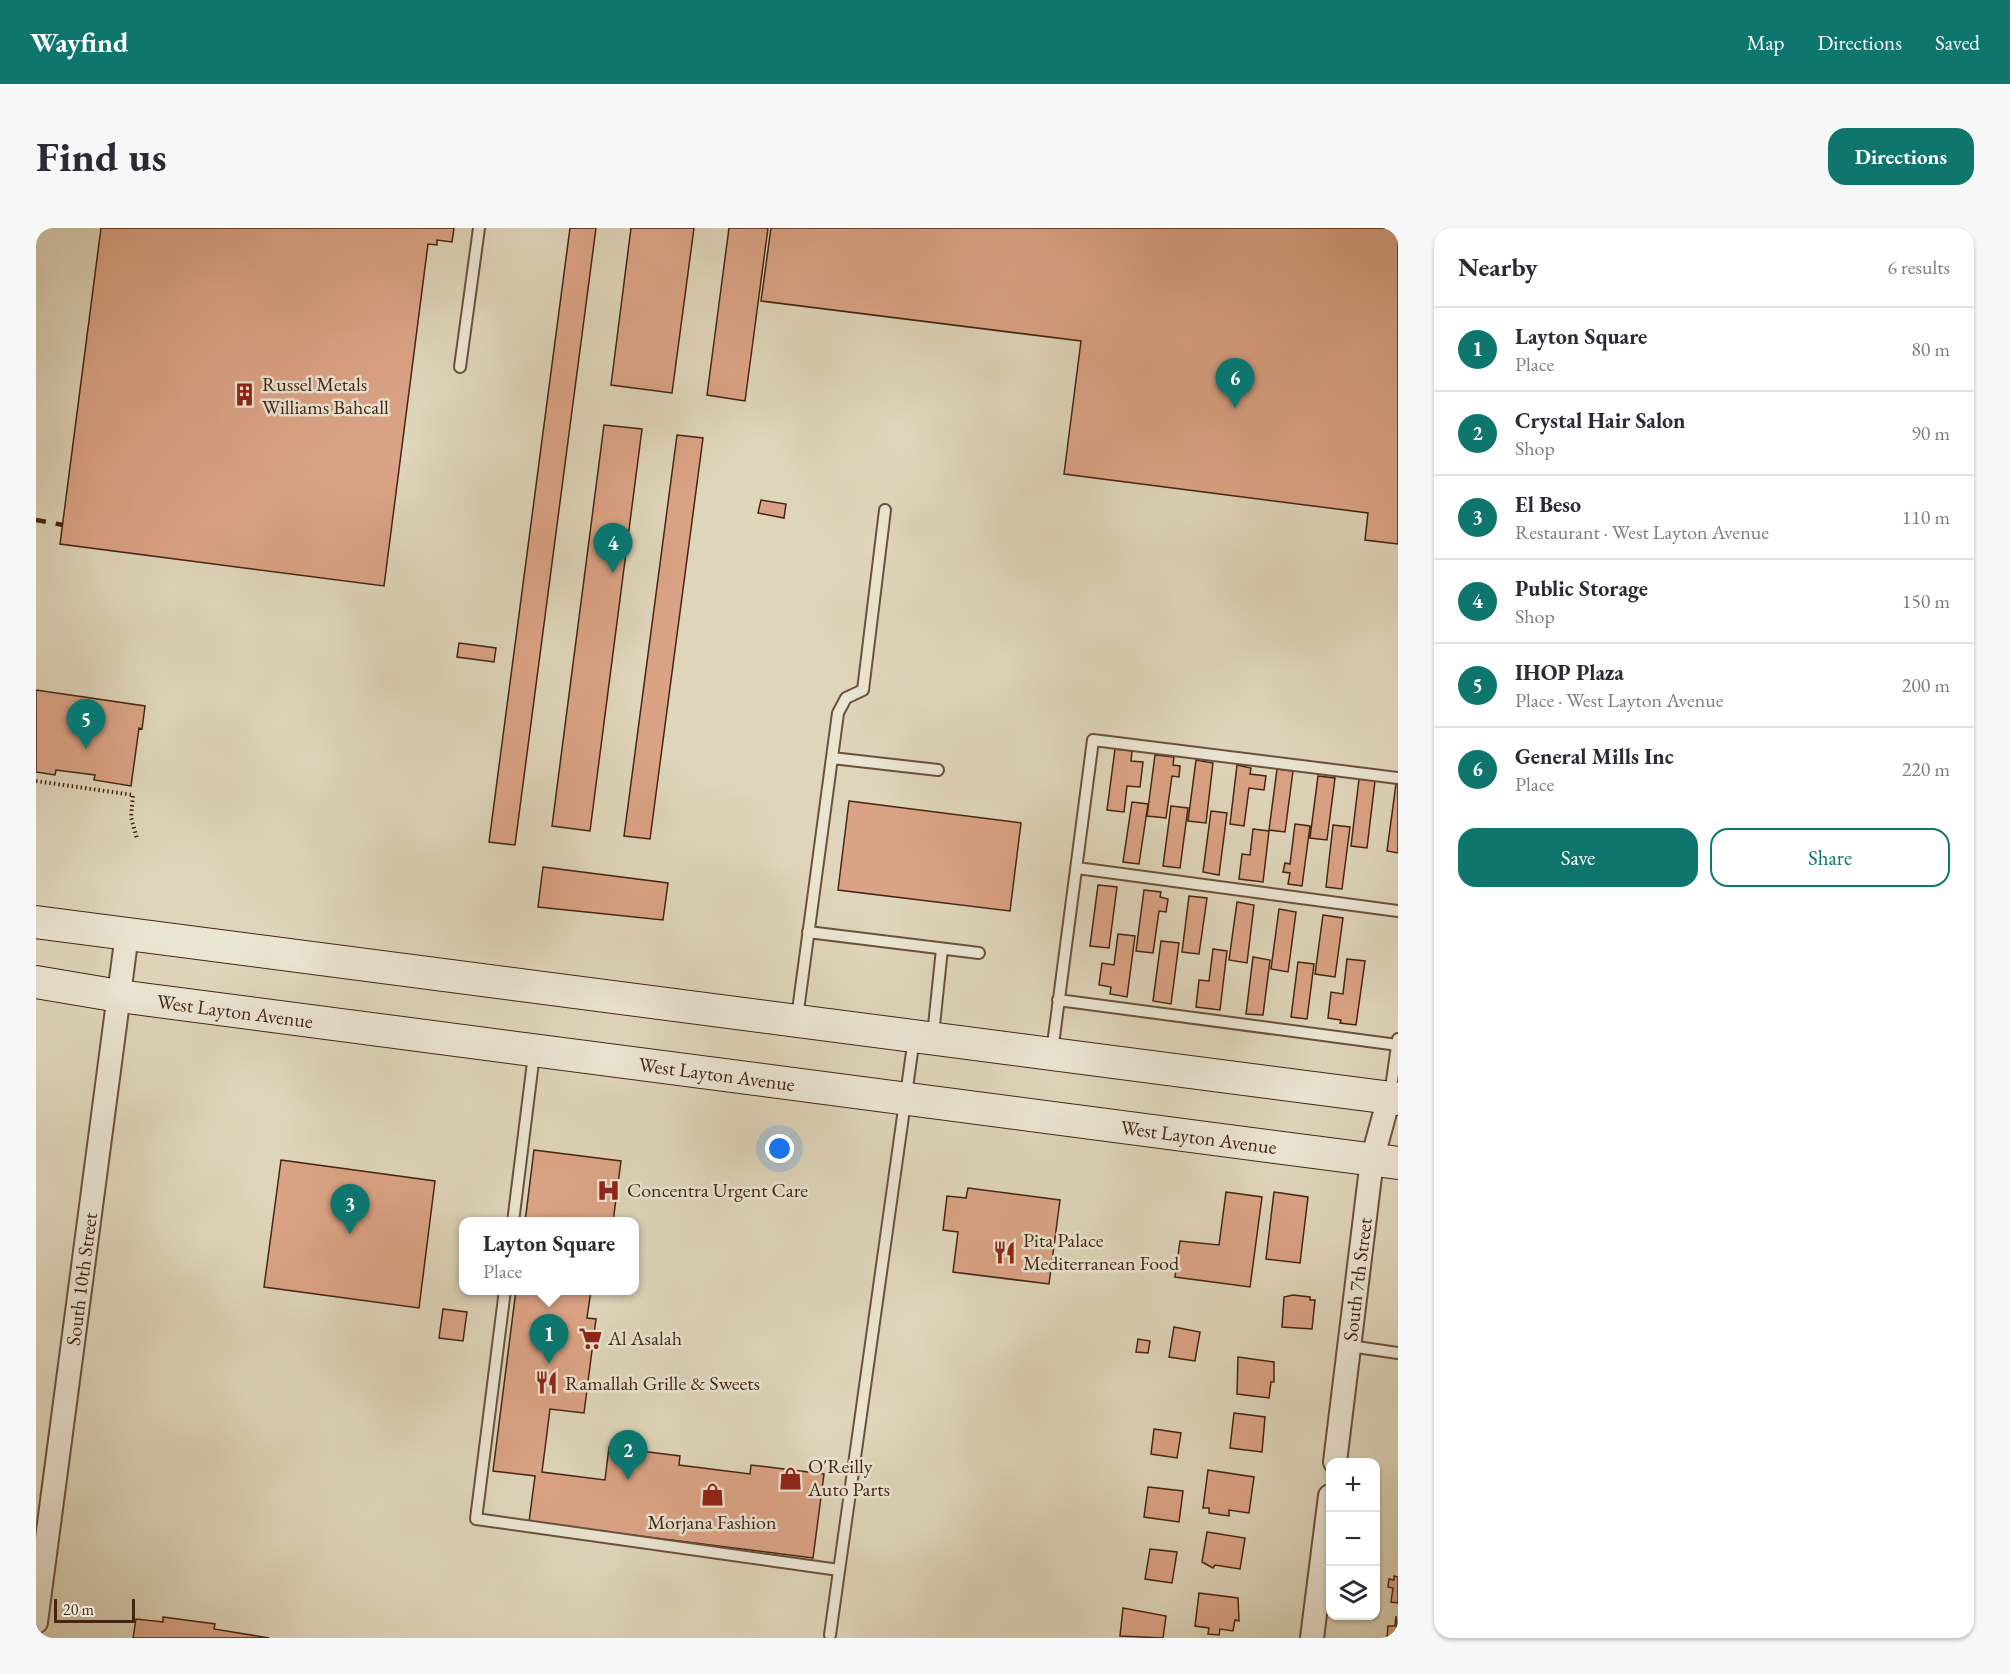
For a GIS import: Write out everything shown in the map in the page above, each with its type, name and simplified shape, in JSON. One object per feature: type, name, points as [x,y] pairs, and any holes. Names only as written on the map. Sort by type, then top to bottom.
[{"type":"main road","points":[[36,922],[1394,1098]]},
{"type":"main road","name":"West Layton Avenue","points":[[36,982],[119,996],[1385,1162]]},
{"type":"street","name":"South 10th Street","points":[[36,1622],[127,934]]},
{"type":"street","name":"South 7th Street","points":[[1336,1458],[1350,1346],[1385,1162],[1394,1098]]},
{"type":"street","points":[[1312,1638],[1328,1512]]},
{"type":"lane","points":[[460,367],[479,228]]},
{"type":"lane","points":[[796,1022],[838,712],[846,698],[863,690],[885,510]]},
{"type":"lane","points":[[1051,1055],[1094,740],[1398,778]]},
{"type":"lane","points":[[832,758],[938,770]]},
{"type":"lane","points":[[1077,868],[1398,911]]},
{"type":"lane","points":[[808,932],[980,953]]},
{"type":"lane","points":[[830,1635],[905,1099],[923,1038],[942,949]]},
{"type":"lane","points":[[1058,1000],[1398,1043],[1394,1098]]},
{"type":"lane","points":[[513,1217],[534,1050]]},
{"type":"lane","points":[[504,1295],[476,1520],[839,1570]]},
{"type":"lane","points":[[1350,1346],[1398,1353]]},
{"type":"path","points":[[36,781],[133,795],[131,817],[136,839]]},
{"type":"building","name":"Russel Metals Williams Bahcall","points":[[101,228],[454,228],[452,242],[437,240],[437,245],[428,244],[384,586],[60,544]]},
{"type":"building","points":[[570,228],[596,228],[515,845],[489,842]]},
{"type":"building","points":[[631,228],[694,228],[672,393],[611,385]]},
{"type":"building","points":[[729,228],[768,228],[745,401],[707,395]]},
{"type":"building","points":[[771,228],[1398,228],[1398,544],[1365,540],[1368,513],[1064,474],[1081,341],[761,301]]},
{"type":"building","points":[[604,425],[642,429],[590,831],[552,826]]},
{"type":"building","points":[[677,435],[703,438],[650,839],[624,836]]},
{"type":"building","points":[[761,500],[786,504],[784,518],[758,513]]},
{"type":"building","points":[[459,643],[496,648],[494,662],[457,657]]},
{"type":"building","points":[[36,690],[145,706],[142,729],[139,728],[131,786],[94,780],[95,775],[56,770],[55,775],[36,772]]},
{"type":"building","points":[[1115,749],[1132,751],[1131,761],[1143,762],[1140,787],[1127,786],[1124,812],[1107,810]]},
{"type":"building","points":[[1155,755],[1174,757],[1173,765],[1180,766],[1179,777],[1172,776],[1166,818],[1147,816]]},
{"type":"building","points":[[1196,760],[1213,763],[1206,823],[1188,821]]},
{"type":"building","points":[[1237,765],[1251,768],[1250,774],[1266,776],[1264,790],[1249,788],[1244,826],[1230,824]]},
{"type":"building","points":[[1277,769],[1293,771],[1285,832],[1269,830]]},
{"type":"building","points":[[1318,776],[1335,778],[1327,840],[1310,838]]},
{"type":"building","points":[[1359,779],[1375,781],[1367,848],[1351,846]]},
{"type":"building","points":[[1396,784],[1398,784],[1398,853],[1387,851]]},
{"type":"building","points":[[849,801],[1021,823],[1010,911],[838,890]]},
{"type":"building","points":[[1132,802],[1148,804],[1139,864],[1123,862]]},
{"type":"building","points":[[1171,806],[1188,808],[1180,868],[1163,866]]},
{"type":"building","points":[[1211,811],[1227,813],[1219,875],[1203,872]]},
{"type":"building","points":[[1295,824],[1310,826],[1302,886],[1288,884],[1290,873],[1283,872],[1285,863],[1290,864]]},
{"type":"building","points":[[1333,825],[1350,827],[1342,889],[1326,887]]},
{"type":"building","points":[[1253,829],[1269,831],[1263,882],[1239,879],[1242,854],[1250,855]]},
{"type":"building","points":[[543,867],[668,883],[663,920],[538,907]]},
{"type":"building","points":[[1098,885],[1117,887],[1109,948],[1090,946]]},
{"type":"building","points":[[1144,890],[1161,892],[1160,897],[1168,899],[1166,912],[1159,911],[1153,953],[1136,951]]},
{"type":"building","points":[[1189,896],[1207,898],[1199,954],[1182,952]]},
{"type":"building","points":[[1237,902],[1254,905],[1247,963],[1229,960]]},
{"type":"building","points":[[1279,909],[1296,912],[1288,972],[1271,969]]},
{"type":"building","points":[[1323,915],[1343,918],[1335,977],[1315,974]]},
{"type":"building","points":[[1118,934],[1135,936],[1127,997],[1110,994],[1111,987],[1099,985],[1102,963],[1114,965]]},
{"type":"building","points":[[1161,941],[1179,943],[1171,1004],[1153,1001]]},
{"type":"building","points":[[1213,949],[1227,951],[1220,1010],[1196,1007],[1199,980],[1209,981]]},
{"type":"building","points":[[1253,957],[1270,960],[1263,1015],[1246,1014]]},
{"type":"building","points":[[1347,959],[1365,961],[1356,1025],[1340,1023],[1341,1020],[1328,1018],[1331,992],[1343,994]]},
{"type":"building","points":[[1298,962],[1314,964],[1307,1019],[1291,1017]]},
{"type":"building","points":[[534,1150],[621,1161],[614,1217],[526,1217]]},
{"type":"building","points":[[281,1160],[435,1181],[419,1308],[264,1287]]},
{"type":"building","name":"Pita Palace Mediterranean Food","points":[[968,1188],[1060,1200],[1049,1284],[953,1272],[958,1232],[943,1230],[947,1196],[966,1198]]},
{"type":"building","points":[[1226,1192],[1262,1197],[1250,1287],[1175,1277],[1180,1241],[1219,1245]]},
{"type":"building","points":[[1274,1192],[1308,1197],[1300,1263],[1266,1259]]},
{"type":"building","points":[[515,1295],[590,1295],[587,1318],[596,1319],[584,1413],[550,1409],[542,1472],[605,1480],[609,1447],[680,1456],[679,1465],[750,1474],[751,1465],[824,1474],[813,1558],[529,1522],[535,1476],[493,1471]]},
{"type":"building","points":[[1293,1295],[1310,1297],[1310,1300],[1315,1300],[1312,1329],[1282,1327],[1284,1297]]},
{"type":"building","points":[[443,1309],[467,1312],[463,1341],[439,1338]]},
{"type":"building","points":[[1174,1327],[1200,1332],[1195,1361],[1169,1357]]},
{"type":"building","points":[[1138,1339],[1150,1341],[1148,1353],[1136,1352]]},
{"type":"building","points":[[1238,1357],[1274,1362],[1274,1382],[1271,1382],[1269,1398],[1237,1394]]},
{"type":"building","points":[[1234,1413],[1265,1417],[1262,1452],[1230,1448]]},
{"type":"building","points":[[1154,1429],[1181,1433],[1177,1458],[1151,1454]]},
{"type":"building","points":[[1208,1470],[1254,1477],[1249,1513],[1229,1510],[1229,1516],[1209,1513],[1209,1508],[1203,1508]]},
{"type":"building","points":[[1148,1487],[1183,1491],[1179,1522],[1144,1517]]},
{"type":"building","points":[[1207,1532],[1245,1538],[1240,1569],[1215,1565],[1213,1568],[1202,1562]]},
{"type":"building","points":[[1150,1549],[1177,1552],[1172,1583],[1145,1579]]},
{"type":"building","points":[[1394,1576],[1398,1577],[1398,1603],[1391,1602],[1393,1588],[1388,1587],[1389,1579],[1394,1580]]},
{"type":"building","points":[[1199,1593],[1238,1598],[1239,1621],[1235,1620],[1233,1631],[1220,1629],[1219,1635],[1208,1634],[1209,1628],[1195,1626]]},
{"type":"building","points":[[1123,1608],[1166,1616],[1163,1638],[1120,1636]]},
{"type":"building","points":[[1396,1616],[1398,1638],[1387,1638],[1388,1626],[1395,1626]]},
{"type":"building","points":[[163,1617],[215,1624],[214,1629],[269,1638],[133,1638],[136,1619],[163,1622]]},
{"type":"railway","points":[[36,520],[63,525]]},
{"type":"place","name":"Russel Metals Williams Bahcall","points":[[244,395]]},
{"type":"place","name":"General Mills Inc","points":[[1235,408]]},
{"type":"place","name":"Public Storage","points":[[613,573]]},
{"type":"place","name":"IHOP Plaza","points":[[86,749]]},
{"type":"place","name":"Concentra Urgent Care","points":[[609,1190]]},
{"type":"place","name":"El Beso","points":[[350,1234]]},
{"type":"place","name":"Pita Palace Mediterranean Food","points":[[1005,1252]]},
{"type":"place","name":"Al Asalah","points":[[590,1338]]},
{"type":"place","name":"Layton Square","points":[[549,1364]]},
{"type":"place","name":"Ramallah Grille & Sweets","points":[[547,1383]]},
{"type":"place","name":"O'Reilly Auto Parts","points":[[790,1478]]},
{"type":"place","name":"Crystal Hair Salon","points":[[628,1480]]},
{"type":"place","name":"Morjana Fashion","points":[[712,1495]]}]
